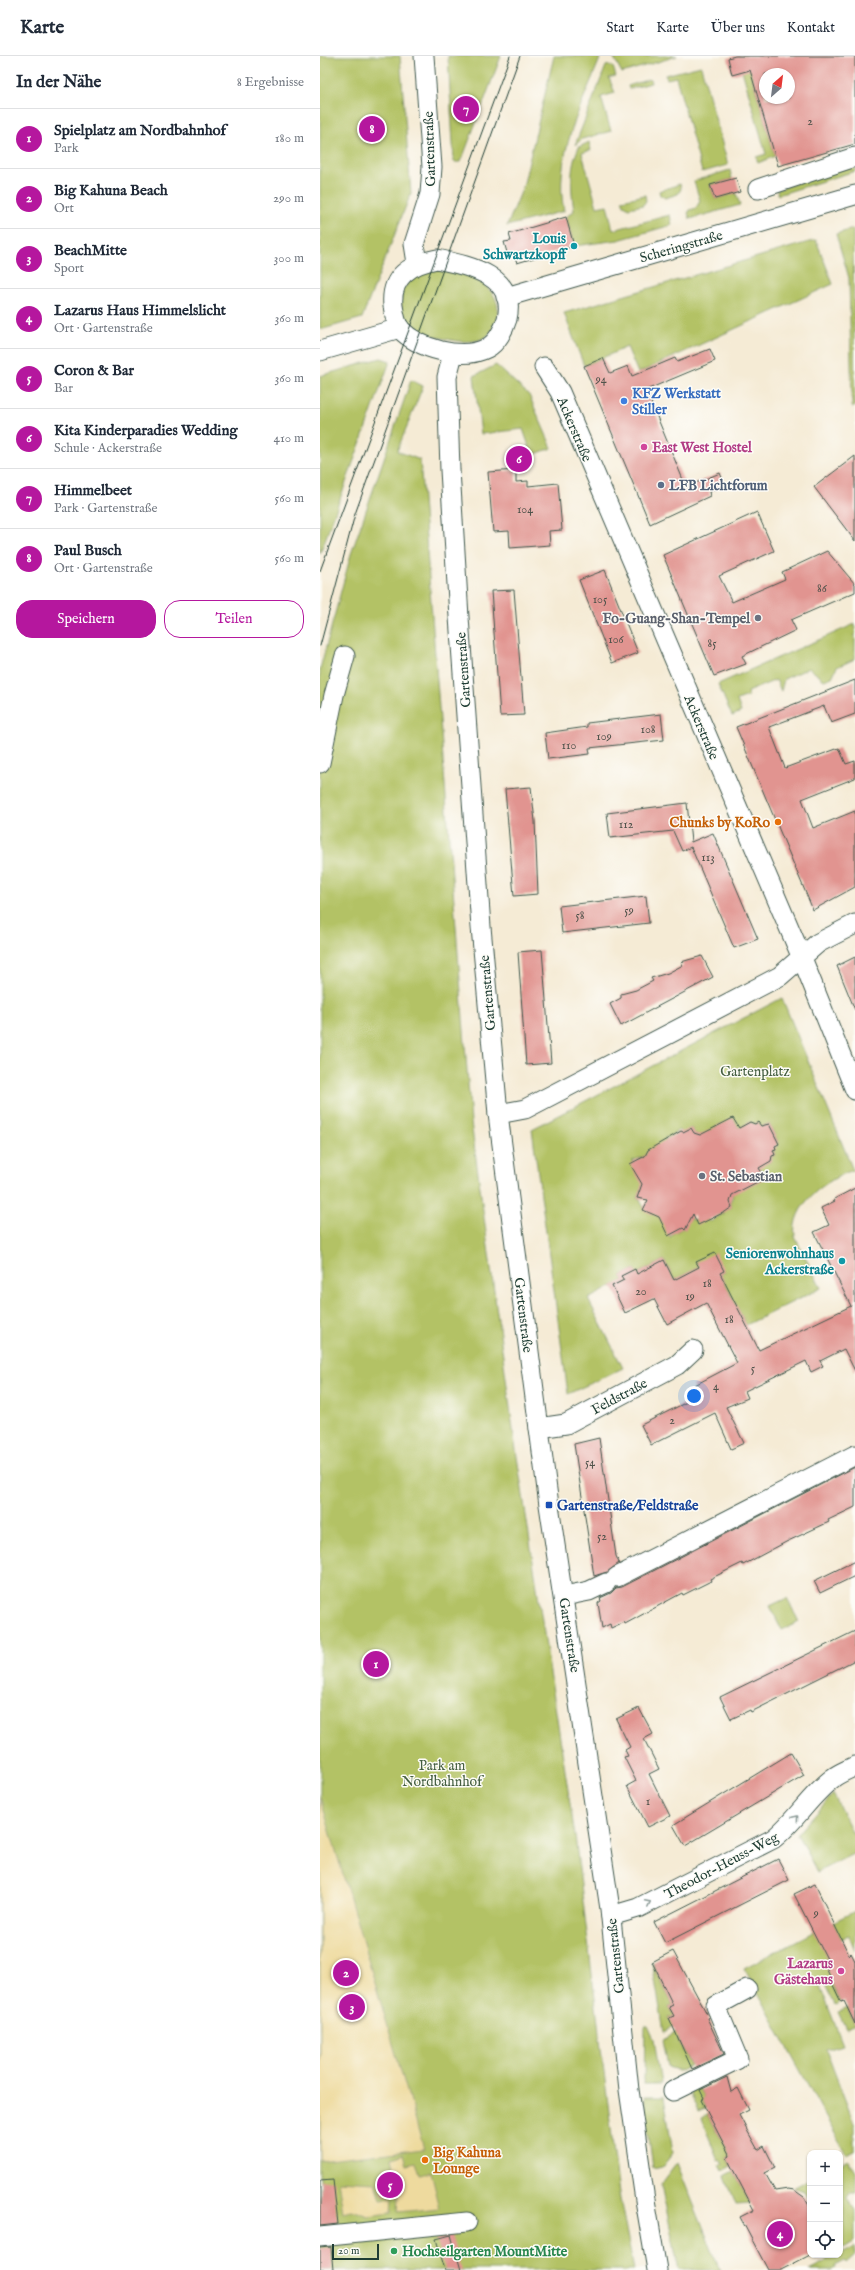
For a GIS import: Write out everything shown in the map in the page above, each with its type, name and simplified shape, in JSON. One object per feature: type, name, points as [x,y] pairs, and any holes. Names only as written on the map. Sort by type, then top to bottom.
[{"type":"street","name":"Gartenstraße","points":[[417,263],[414,244],[430,194],[432,167],[424,56]]},
{"type":"street","points":[[758,189],[855,157]]},
{"type":"street","name":"Scheringstraße","points":[[506,297],[855,195]]},
{"type":"street","points":[[437,259],[480,271],[502,286],[506,297],[509,311],[506,322],[495,341],[488,348],[470,354],[453,354],[428,346],[400,328],[394,312],[392,296],[401,276],[417,263],[437,259]]},
{"type":"street","points":[[320,351],[400,328]]},
{"type":"street","name":"Gartenstraße","points":[[453,354],[447,377],[452,509],[480,927],[498,1114],[539,1428],[611,1916],[629,2090],[657,2270]]},
{"type":"street","name":"Ackerstraße","points":[[544,367],[560,392],[802,958],[855,1090]]},
{"type":"street","points":[[320,763],[334,695],[345,656]]},
{"type":"street","points":[[498,1114],[525,1109],[775,978],[802,958],[818,943],[855,924]]},
{"type":"street","name":"Feldstraße","points":[[539,1428],[566,1424],[677,1365],[693,1350]]},
{"type":"street","points":[[564,1596],[589,1591],[855,1456]]},
{"type":"street","name":"Theodor-Heuss-Weg","points":[[611,1916],[638,1908],[773,1839],[788,1828],[821,1788],[834,1777],[855,1766]]},
{"type":"street","points":[[673,2091],[738,2059],[716,2006],[747,1990]]},
{"type":"street","points":[[320,2237],[468,2222]]},
{"type":"green space","points":[[320,56],[400,56],[411,193],[362,318],[320,330]]},
{"type":"green space","points":[[448,56],[501,56],[461,162],[454,162]]},
{"type":"green space","points":[[554,56],[601,56],[578,112],[566,151],[562,171],[564,211],[507,226],[523,187]]},
{"type":"green space","points":[[613,56],[677,56],[622,73]]},
{"type":"green space","points":[[738,56],[746,56],[775,156],[758,163],[756,157],[766,154]]},
{"type":"green space","points":[[609,65],[613,67],[616,76],[609,78],[615,93],[601,97],[611,131],[582,139],[575,145],[606,66]]},
{"type":"green space","points":[[701,66],[728,165],[702,172],[676,77],[667,79],[665,75]]},
{"type":"green space","points":[[650,79],[651,83],[629,89],[628,86]]},
{"type":"green space","points":[[589,142],[591,150],[582,153],[597,207],[607,205],[613,230],[670,215],[672,225],[618,240],[574,246],[566,217],[574,211],[572,171],[579,147]]},
{"type":"green space","points":[[855,162],[855,171],[778,195],[777,190]]},
{"type":"green space","points":[[730,170],[732,179],[710,185],[715,199],[736,193],[740,205],[690,219],[688,213],[690,210],[696,208],[700,201],[694,181]]},
{"type":"green space","points":[[680,184],[681,189],[678,194],[665,198],[660,195],[659,191]]},
{"type":"green space","points":[[645,195],[646,201],[643,205],[629,208],[624,205],[622,200]]},
{"type":"green space","points":[[853,229],[855,407],[852,407],[849,278],[836,234]]},
{"type":"green space","points":[[816,240],[833,284],[638,373],[627,347],[584,366],[564,313]]},
{"type":"green space","points":[[426,268],[449,271],[473,278],[483,284],[491,292],[497,301],[498,313],[495,326],[489,335],[478,340],[455,341],[429,334],[409,323],[402,313],[402,289],[421,270]]},
{"type":"green space","points":[[381,358],[390,361],[320,554],[320,376]]},
{"type":"green space","points":[[496,365],[529,395],[552,448],[532,455],[523,429],[481,434],[474,376]]},
{"type":"green space","name":"Park am Nordbahnhof","points":[[411,380],[423,386],[397,451],[420,460],[471,1122],[514,1437],[575,1836],[619,2194],[634,2270],[320,2270],[320,669],[351,554]]},
{"type":"green space","points":[[855,624],[855,659],[837,667],[832,677],[824,680],[809,668],[784,679],[781,691],[776,680],[747,692],[748,696],[737,700],[741,712],[732,716],[718,684]]},
{"type":"green space","name":"Gartenplatz","points":[[782,998],[853,1170],[832,1180],[812,1195],[798,1214],[795,1225],[795,1237],[821,1288],[746,1325],[720,1273],[724,1271],[696,1262],[699,1267],[674,1280],[664,1260],[637,1274],[635,1269],[621,1276],[624,1280],[588,1299],[623,1368],[568,1394],[532,1129]],"holes":[[[733,1118],[739,1128],[750,1122],[755,1124],[758,1122],[761,1126],[769,1124],[779,1144],[773,1150],[775,1155],[772,1156],[771,1161],[765,1164],[762,1162],[759,1168],[765,1178],[731,1194],[733,1196],[730,1202],[732,1207],[723,1212],[724,1215],[722,1214],[710,1222],[707,1218],[694,1220],[690,1218],[685,1229],[683,1228],[672,1234],[671,1237],[669,1236],[670,1234],[661,1218],[644,1208],[640,1199],[637,1198],[643,1183],[641,1182],[632,1161],[645,1156],[666,1140],[665,1137],[667,1138],[679,1130],[682,1134],[691,1128],[694,1133],[701,1136]]]},
{"type":"green space","points":[[787,1598],[799,1622],[782,1630],[770,1606]]},
{"type":"green space","points":[[833,1794],[855,1837],[855,1853],[817,1872],[797,1834]]},
{"type":"green space","points":[[855,1911],[855,1951],[849,1936],[841,1939],[833,1922]]},
{"type":"green space","points":[[817,1930],[827,1959],[831,1982],[841,2002],[835,2005],[823,1981],[819,1983],[843,2045],[826,2050],[855,2126],[855,2150],[846,2154],[744,1968]]},
{"type":"green space","points":[[652,1963],[673,2005],[669,2007],[674,2016],[669,2018],[674,2027],[664,2032]]},
{"type":"green space","points":[[847,2008],[855,2025],[846,2029],[838,2012]]},
{"type":"green space","points":[[645,2026],[648,2026],[654,2039],[661,2084],[644,2084]]},
{"type":"green space","points":[[678,2031],[681,2037],[678,2039],[690,2066],[681,2071],[668,2067],[663,2039]]},
{"type":"green space","points":[[697,2085],[704,2098],[701,2100],[705,2109],[698,2112],[689,2089]]},
{"type":"green space","points":[[644,2097],[664,2097],[673,2153],[662,2167],[653,2169]]},
{"type":"green space","points":[[708,2114],[730,2156],[727,2158],[731,2166],[723,2171],[720,2165],[723,2164],[720,2159],[718,2160],[701,2118]]},
{"type":"green space","points":[[848,2160],[855,2172],[855,2192],[849,2192],[846,2197],[855,2210],[855,2241],[843,2247],[843,2186],[843,2162]]},
{"type":"green space","points":[[677,2163],[720,2270],[679,2270],[661,2184]]},
{"type":"green space","points":[[734,2171],[750,2203],[736,2204],[725,2176]]},
{"type":"green space","points":[[807,2181],[807,2198],[804,2192],[793,2188]]},
{"type":"green space","points":[[855,2246],[855,2255],[846,2263],[845,2261],[835,2266],[836,2268],[833,2270],[809,2270],[832,2258],[843,2258],[843,2252]]},
{"type":"sand","points":[[320,1797],[424,2149],[320,2161]]},
{"type":"sand","points":[[403,2154],[406,2164],[416,2162],[420,2175],[431,2172],[440,2208],[398,2212],[399,2196],[391,2158]]},
{"type":"sand","points":[[338,2181],[376,2183],[381,2199],[392,2198],[391,2213],[368,2216],[351,2210],[343,2212]]},
{"type":"building","points":[[735,56],[855,56],[855,144],[778,166],[760,104],[795,104],[795,68],[759,68],[759,101],[750,70],[732,75],[728,58]]},
{"type":"building","points":[[736,178],[740,192],[715,199],[710,185]]},
{"type":"building","points":[[566,217],[574,246],[517,263],[514,254],[508,256],[504,242],[511,241],[509,234]]},
{"type":"building","points":[[710,349],[715,361],[646,390],[686,487],[720,473],[725,485],[709,492],[710,496],[650,524],[584,366],[603,358],[610,373],[628,366],[632,376],[675,358],[677,362]]},
{"type":"building","points":[[855,456],[855,541],[814,487]]},
{"type":"building","points":[[516,470],[516,482],[528,481],[528,486],[558,483],[562,530],[549,531],[550,545],[510,548],[509,531],[493,532],[488,472]]},
{"type":"building","points":[[757,512],[774,551],[719,576],[732,602],[785,579],[782,572],[827,551],[855,584],[855,592],[791,620],[796,630],[742,656],[746,664],[714,676],[663,555]]},
{"type":"building","points":[[605,570],[638,653],[612,663],[579,580]]},
{"type":"building","points":[[514,590],[524,715],[500,716],[491,591]]},
{"type":"building","points":[[855,680],[855,714],[831,723],[824,706],[769,727],[785,768],[839,748],[846,764],[855,761],[855,778],[802,799],[813,828],[855,811],[855,887],[813,910],[736,727]]},
{"type":"building","points":[[661,714],[664,740],[589,748],[590,754],[548,759],[545,733],[587,727],[587,723]]},
{"type":"building","points":[[531,787],[535,821],[538,894],[514,896],[505,789]]},
{"type":"building","points":[[687,803],[691,842],[713,833],[758,939],[734,948],[691,847],[682,851],[673,831],[610,838],[607,813]]},
{"type":"building","points":[[646,896],[649,923],[562,933],[559,906]]},
{"type":"building","points":[[542,950],[551,1063],[526,1065],[518,952]]},
{"type":"building","points":[[702,956],[713,977],[621,1026],[610,1004],[621,998],[621,994],[636,990],[653,981],[651,978],[668,973],[683,965],[681,962]]},
{"type":"building","points":[[855,957],[855,1010],[837,966]]},
{"type":"building","name":"St. Sebastian","points":[[733,1118],[739,1128],[750,1122],[755,1124],[758,1122],[761,1126],[769,1124],[779,1144],[775,1146],[776,1149],[773,1150],[775,1155],[772,1156],[771,1161],[759,1168],[765,1178],[732,1195],[730,1202],[732,1207],[725,1212],[698,1225],[693,1214],[685,1230],[683,1228],[668,1236],[659,1217],[643,1210],[648,1200],[637,1198],[642,1184],[630,1164],[645,1156],[648,1150],[681,1131],[683,1132],[691,1128],[694,1133],[700,1135]]},
{"type":"building","points":[[855,1188],[855,1371],[844,1349],[820,1361],[823,1366],[811,1372],[806,1361],[745,1391],[748,1398],[726,1407],[744,1443],[731,1449],[715,1413],[651,1445],[641,1425],[699,1396],[693,1386],[737,1363],[706,1303],[667,1324],[654,1299],[625,1313],[612,1286],[624,1280],[621,1276],[635,1269],[637,1274],[664,1260],[674,1280],[699,1267],[696,1262],[715,1253],[724,1271],[720,1273],[759,1350],[851,1306],[814,1232],[829,1225],[821,1208]]},
{"type":"building","points":[[599,1438],[616,1556],[619,1563],[607,1572],[594,1576],[574,1444]]},
{"type":"building","points":[[855,1467],[855,1507],[828,1520],[829,1522],[786,1542],[743,1565],[742,1563],[710,1579],[711,1581],[683,1595],[682,1593],[625,1624],[624,1622],[611,1628],[610,1624],[602,1628],[598,1603],[601,1601],[600,1598],[611,1593],[616,1588],[622,1587]]},
{"type":"building","points":[[855,1561],[855,1576],[820,1593],[814,1581]]},
{"type":"building","points":[[855,1631],[855,1660],[751,1712],[750,1710],[731,1719],[720,1697]]},
{"type":"building","points":[[639,1708],[653,1734],[644,1739],[659,1769],[649,1774],[670,1816],[648,1827],[627,1786],[636,1781],[624,1757],[628,1756],[625,1750],[630,1747],[616,1719]]},
{"type":"building","points":[[791,1753],[804,1775],[685,1846],[673,1825]]},
{"type":"building","points":[[778,1859],[789,1880],[665,1943],[654,1922]]},
{"type":"building","points":[[815,1884],[849,1955],[851,1953],[855,1961],[855,2024],[844,2001],[841,2002],[831,1981],[823,1961],[827,1959],[794,1894]]},
{"type":"building","points":[[673,1951],[709,2017],[707,2018],[724,2054],[692,2069],[669,2018],[674,2016],[669,2007],[673,2005],[652,1962]]},
{"type":"building","points":[[727,2077],[731,2092],[738,2088],[749,2110],[739,2115],[758,2150],[764,2146],[775,2168],[765,2173],[775,2191],[788,2189],[794,2190],[804,2197],[807,2202],[807,2257],[781,2270],[768,2270],[740,2217],[754,2210],[727,2158],[730,2156],[701,2100],[704,2098],[700,2090]]},
{"type":"building","points":[[393,2178],[396,2192],[383,2194],[381,2180]]},
{"type":"building","points":[[333,2180],[338,2224],[320,2226],[320,2181]]},
{"type":"building","points":[[451,2235],[461,2270],[445,2270],[436,2239]]},
{"type":"building","points":[[331,2247],[333,2270],[320,2270],[320,2248]]},
{"type":"tram line","points":[[320,571],[510,56]]},
{"type":"tram line","points":[[320,646],[355,514],[520,56]]},
{"type":"place","name":"Himmelbeet","points":[[466,109]]},
{"type":"place","name":"Paul Busch","points":[[372,129]]},
{"type":"place","name":"Louis Schwartzkopff","points":[[574,246]]},
{"type":"place","name":"KFZ Werkstatt Stiller","points":[[624,401]]},
{"type":"place","name":"East West Hostel","points":[[644,447]]},
{"type":"place","name":"Kita Kinderparadies Wedding","points":[[519,459]]},
{"type":"place","name":"LFB Lichtforum","points":[[661,485]]},
{"type":"place","name":"Fo-Guang-Shan-Tempel","points":[[758,618]]},
{"type":"place","name":"Chunks by KoRo","points":[[778,822]]},
{"type":"place","name":"St. Sebastian","points":[[702,1176]]},
{"type":"place","name":"Seniorenwohnhaus Ackerstraße","points":[[842,1261]]},
{"type":"place","name":"Gartenstraße/Feldstraße","points":[[549,1505]]},
{"type":"place","name":"Spielplatz am Nordbahnhof","points":[[376,1664]]},
{"type":"place","name":"Lazarus Gästehaus","points":[[841,1971]]},
{"type":"place","name":"Big Kahuna Beach","points":[[346,1973]]},
{"type":"place","name":"BeachMitte","points":[[352,2007]]},
{"type":"place","name":"Big Kahuna Lounge","points":[[425,2160]]},
{"type":"place","name":"Coron & Bar","points":[[390,2185]]},
{"type":"place","name":"Lazarus Haus Himmelslicht","points":[[780,2234]]},
{"type":"place","name":"Hochseilgarten MountMitte","points":[[394,2251]]}]
